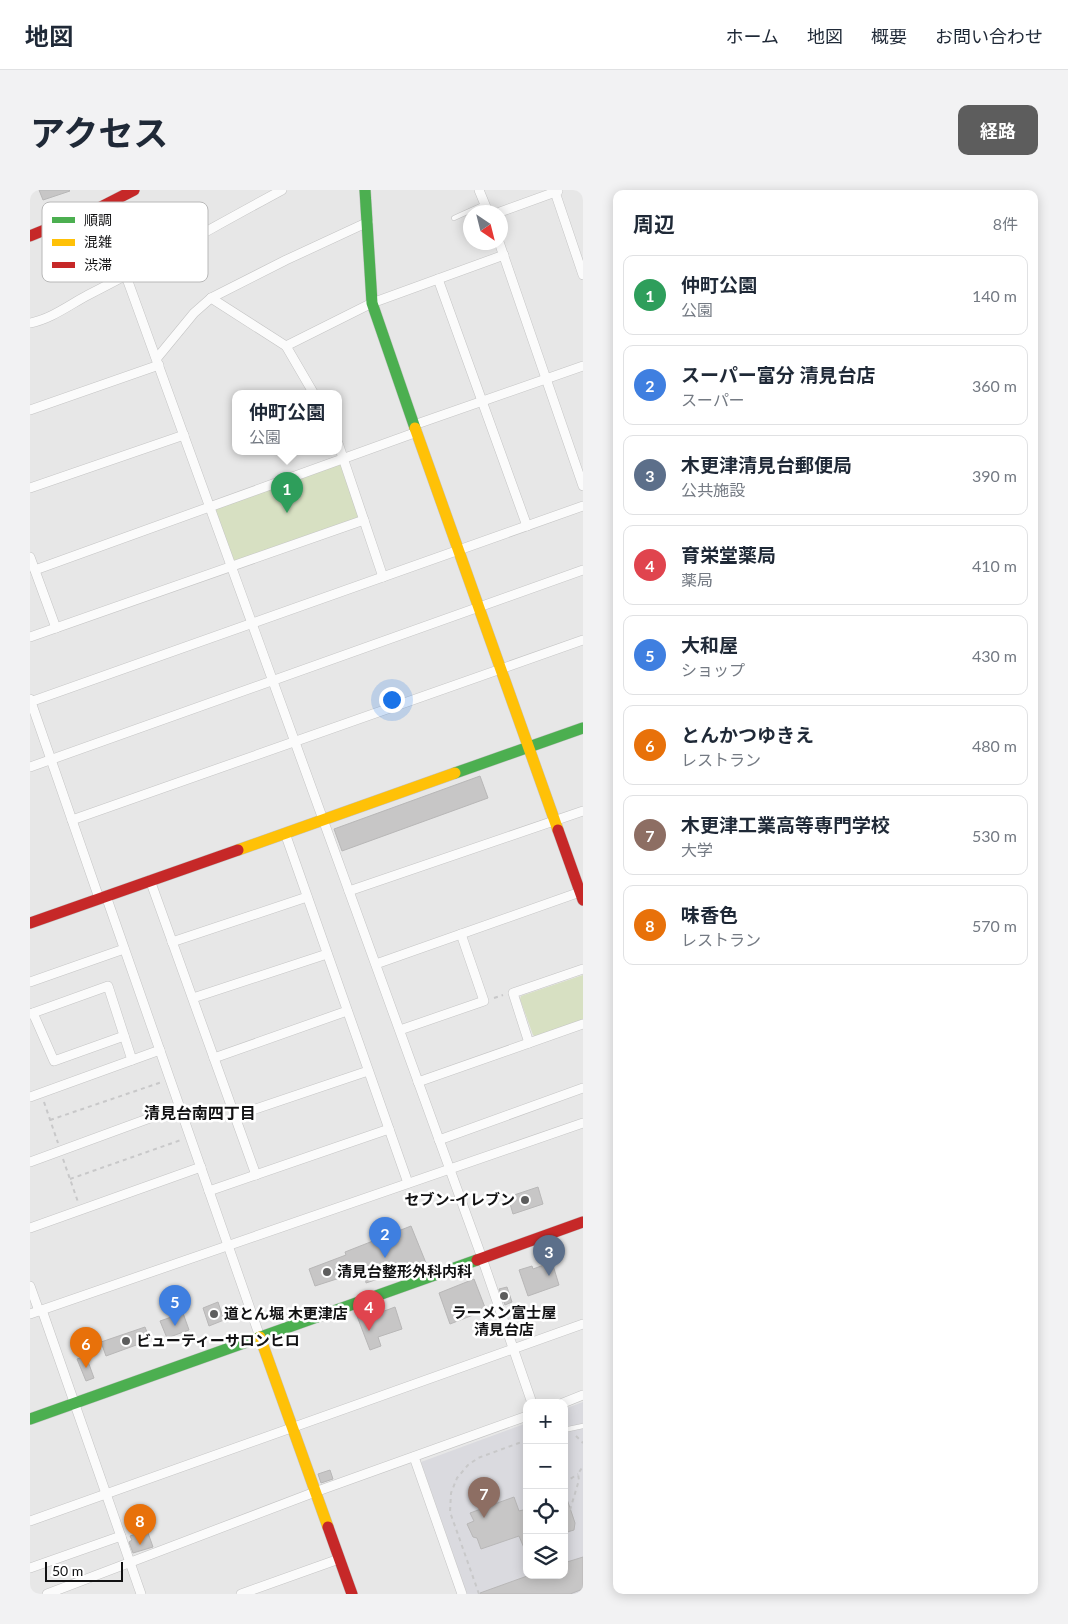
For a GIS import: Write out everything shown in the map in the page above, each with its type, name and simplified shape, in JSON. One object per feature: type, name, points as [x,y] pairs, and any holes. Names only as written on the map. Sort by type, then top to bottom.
[{"type":"street","points":[[208,231],[282,190]]},
{"type":"street","points":[[366,190],[372,303],[582,895],[376,964]]},
{"type":"street","points":[[480,190],[485,205]]},
{"type":"street","points":[[508,209],[557,191],[583,276]]},
{"type":"street","points":[[109,202],[126,192]]},
{"type":"street","points":[[30,410],[158,361],[194,313],[211,298],[286,260],[368,222]]},
{"type":"street","points":[[30,236],[42,231]]},
{"type":"street","points":[[502,250],[583,486]]},
{"type":"street","points":[[286,346],[372,303],[504,255]]},
{"type":"street","points":[[438,279],[527,526]]},
{"type":"street","points":[[30,323],[46,318],[73,302],[115,282]]},
{"type":"street","points":[[129,282],[482,1258],[531,1399]]},
{"type":"street","points":[[211,298],[286,346],[312,390]]},
{"type":"street","points":[[35,570],[344,459],[482,401],[583,366]]},
{"type":"street","points":[[30,488],[184,434]]},
{"type":"street","points":[[342,454],[383,577]]},
{"type":"street","points":[[352,1594],[124,949],[72,820],[30,701],[583,506]]},
{"type":"street","points":[[30,637],[364,520]]},
{"type":"street","points":[[30,557],[56,628]]},
{"type":"street","points":[[30,768],[583,570]]},
{"type":"street","points":[[72,820],[583,640]]},
{"type":"street","points":[[30,923],[583,728]]},
{"type":"street","points":[[349,891],[583,811]]},
{"type":"street","points":[[285,833],[408,1183]]},
{"type":"street","points":[[150,880],[256,1175]]},
{"type":"street","points":[[172,942],[307,897]]},
{"type":"street","points":[[400,1030],[484,1001],[461,934]]},
{"type":"street","points":[[30,982],[124,949]]},
{"type":"street","points":[[193,998],[327,954]]},
{"type":"street","points":[[529,1042],[513,993],[583,969]]},
{"type":"street","points":[[124,1036],[54,1061],[32,1013],[108,986],[132,1060]]},
{"type":"street","points":[[214,1058],[347,1011]]},
{"type":"street","points":[[418,1082],[583,1024]]},
{"type":"street","points":[[34,1093],[160,1050]]},
{"type":"street","points":[[235,1116],[368,1071]]},
{"type":"street","points":[[439,1140],[583,1088]]},
{"type":"street","points":[[30,1162],[180,1107]]},
{"type":"street","points":[[37,1312],[583,1123]]},
{"type":"street","points":[[209,1191],[389,1129]]},
{"type":"street","points":[[30,1228],[201,1167]]},
{"type":"street","points":[[30,1419],[583,1222]]},
{"type":"street","points":[[30,1286],[37,1312],[76,1403],[141,1594]]},
{"type":"street","points":[[30,1521],[583,1324]]},
{"type":"street","points":[[568,1401],[583,1395]]},
{"type":"street","points":[[47,1594],[315,1492],[523,1417]]},
{"type":"street","points":[[414,1456],[462,1594]]},
{"type":"street","points":[[30,1568],[121,1536]]},
{"type":"street","points":[[241,1594],[339,1559]]},
{"type":"lane","points":[[454,218],[463,215]]},
{"type":"lane","points":[[568,1429],[583,1426]]},
{"type":"path","points":[[484,1001],[513,993]]},
{"type":"path","points":[[50,1120],[170,1079]]},
{"type":"path","points":[[34,1093],[50,1120],[80,1210]]},
{"type":"path","points":[[70,1179],[190,1136]]},
{"type":"path","points":[[479,1594],[450,1512],[452,1493],[457,1478],[468,1465],[478,1458],[523,1441]]},
{"type":"path","points":[[568,1480],[578,1474],[583,1466]]},
{"type":"path","points":[[570,1510],[579,1480],[578,1474]]},
{"type":"shaded area","points":[[583,1402],[583,1594],[467,1594],[421,1462],[523,1424],[523,1579],[568,1579],[568,1408]]},
{"type":"green space","points":[[344,459],[364,520],[232,566],[210,507]]},
{"type":"green space","points":[[583,975],[583,1021],[536,1037],[533,1035],[520,999],[521,996]]},
{"type":"building","points":[[39,190],[69,190],[70,191],[43,200]]},
{"type":"building","points":[[480,776],[488,798],[342,851],[334,829]]},
{"type":"building","name":"セブン-イレブン","points":[[538,1187],[543,1204],[513,1214],[508,1197]]},
{"type":"building","points":[[411,1226],[426,1263],[366,1283],[365,1276],[353,1278],[352,1274],[315,1286],[309,1269],[346,1255],[345,1252]]},
{"type":"building","points":[[552,1262],[559,1285],[528,1296],[519,1270],[532,1266],[533,1269]]},
{"type":"building","points":[[474,1279],[486,1310],[450,1324],[439,1293]]},
{"type":"building","name":"ラーメン富士屋 清見台店","points":[[507,1287],[512,1302],[505,1305],[499,1289]]},
{"type":"building","name":"道とん堀 木更津店","points":[[218,1302],[224,1320],[209,1326],[203,1308]]},
{"type":"building","points":[[395,1307],[402,1329],[378,1337],[381,1346],[370,1350],[357,1316],[369,1311],[371,1316]]},
{"type":"building","points":[[183,1313],[189,1330],[167,1338],[160,1321]]},
{"type":"building","name":"ビューティーサロンヒロ","points":[[145,1327],[150,1340],[106,1356],[101,1342]]},
{"type":"building","points":[[86,1356],[94,1378],[86,1381],[77,1359]]},
{"type":"building","points":[[330,1470],[333,1479],[321,1483],[318,1474]]},
{"type":"building","points":[[514,1497],[519,1511],[523,1510],[523,1546],[519,1536],[481,1549],[477,1538],[473,1537],[467,1524],[474,1521],[470,1513]]},
{"type":"building","points":[[568,1502],[575,1523],[574,1530],[568,1532]]},
{"type":"building","points":[[147,1530],[153,1547],[133,1553],[129,1542],[132,1540],[130,1536]]},
{"type":"building","points":[[583,1557],[583,1589],[570,1594],[480,1594],[523,1578],[568,1579],[568,1562]]},
{"type":"traffic: fast","points":[[365,190],[372,303],[415,428]]},
{"type":"traffic: fast","points":[[455,773],[583,728]]},
{"type":"traffic: fast","points":[[30,1419],[477,1260]]},
{"type":"traffic: slow","points":[[415,428],[558,830]]},
{"type":"traffic: slow","points":[[238,850],[455,773]]},
{"type":"traffic: slow","points":[[260,1337],[328,1527]]},
{"type":"traffic: jam","points":[[111,202],[134,190]]},
{"type":"traffic: jam","points":[[30,236],[42,231]]},
{"type":"traffic: jam","points":[[558,830],[583,900]]},
{"type":"traffic: jam","points":[[30,923],[238,850]]},
{"type":"traffic: jam","points":[[477,1260],[583,1222]]},
{"type":"traffic: jam","points":[[328,1527],[352,1594]]},
{"type":"place","name":"仲町公園","points":[[287,513]]},
{"type":"place","name":"セブン-イレブン","points":[[525,1200]]},
{"type":"place","name":"スーパー富分 清見台店","points":[[385,1258]]},
{"type":"place","name":"清見台整形外科内科","points":[[327,1272]]},
{"type":"place","name":"木更津清見台郵便局","points":[[549,1276]]},
{"type":"place","name":"ラーメン富士屋 清見台店","points":[[504,1296]]},
{"type":"place","name":"道とん堀 木更津店","points":[[214,1314]]},
{"type":"place","name":"大和屋","points":[[175,1326]]},
{"type":"place","name":"育栄堂薬局","points":[[369,1331]]},
{"type":"place","name":"ビューティーサロンヒロ","points":[[126,1341]]},
{"type":"place","name":"とんかつゆきえ","points":[[86,1368]]},
{"type":"place","name":"木更津工業高等専門学校","points":[[484,1518]]},
{"type":"place","name":"味香色","points":[[140,1545]]},
{"type":"district","name":"清見台南四丁目","points":[[200,1113]]}]
